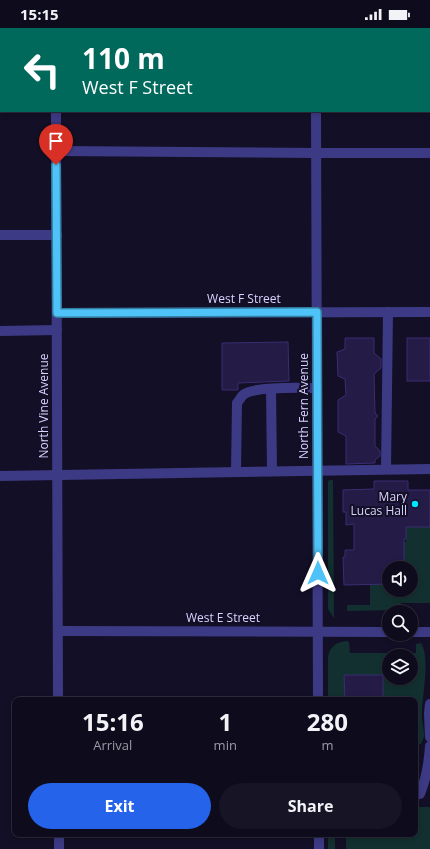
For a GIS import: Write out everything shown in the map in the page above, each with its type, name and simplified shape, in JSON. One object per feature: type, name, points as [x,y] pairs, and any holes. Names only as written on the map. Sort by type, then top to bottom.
[{"type":"street","name":"North Vine Avenue","points":[[56,112],[58,697]]},
{"type":"street","name":"North Fern Avenue","points":[[316,112],[318,697]]},
{"type":"street","points":[[56,151],[316,154],[430,153]]},
{"type":"street","points":[[0,236],[57,235]]},
{"type":"street","points":[[386,470],[388,312]]},
{"type":"street","name":"West F Street","points":[[57,313],[430,312]]},
{"type":"street","points":[[0,331],[57,330]]},
{"type":"street","points":[[236,472],[237,403],[243,395],[271,389],[317,388]]},
{"type":"street","points":[[271,389],[272,471]]},
{"type":"street","points":[[0,476],[430,469]]},
{"type":"street","name":"West E Street","points":[[58,631],[382,632]]},
{"type":"street","points":[[426,632],[430,641]]},
{"type":"street","points":[[430,704],[430,737]]},
{"type":"street","points":[[422,794],[428,766],[430,746]]},
{"type":"street","points":[[59,837],[59,849]]},
{"type":"street","points":[[319,837],[319,849]]},
{"type":"green space","points":[[333,480],[334,618],[328,609],[328,481]]},
{"type":"green space","points":[[406,518],[426,518],[426,527],[430,527],[430,603],[401,603],[401,605],[382,605],[382,610],[347,611],[347,605],[370,605],[370,554],[374,543],[406,542]]},
{"type":"green space","points":[[347,641],[349,642],[350,653],[382,653],[382,685],[418,685],[418,649],[416,649],[416,644],[421,643],[424,649],[426,666],[422,714],[424,735],[421,744],[418,744],[418,697],[328,697],[328,656],[337,643]]},
{"type":"green space","points":[[418,807],[430,807],[430,849],[346,849],[346,837],[418,837]]},
{"type":"green space","points":[[328,837],[335,837],[335,849],[328,849]]},
{"type":"building","points":[[345,338],[374,338],[374,353],[381,359],[381,368],[374,374],[375,413],[378,416],[375,419],[375,446],[380,451],[380,456],[375,460],[375,463],[346,464],[346,436],[338,432],[338,400],[346,395],[345,379],[338,376],[337,352],[345,349]]},
{"type":"building","points":[[407,338],[430,338],[430,381],[407,381]]},
{"type":"building","points":[[288,342],[289,381],[238,383],[238,390],[222,390],[222,343]]},
{"type":"building","points":[[374,481],[408,481],[408,490],[430,490],[430,527],[406,527],[406,539],[404,539],[404,561],[382,561],[382,584],[344,585],[343,557],[345,557],[345,550],[354,550],[354,524],[346,525],[346,512],[343,512],[343,490],[374,489]]},
{"type":"building","points":[[344,675],[382,675],[383,697],[345,697]]},
{"type":"place","name":"Mary Lucas Hall","points":[[415,504]]},
{"type":"route","points":[[56,165],[57,313],[317,312],[318,573]]}]
